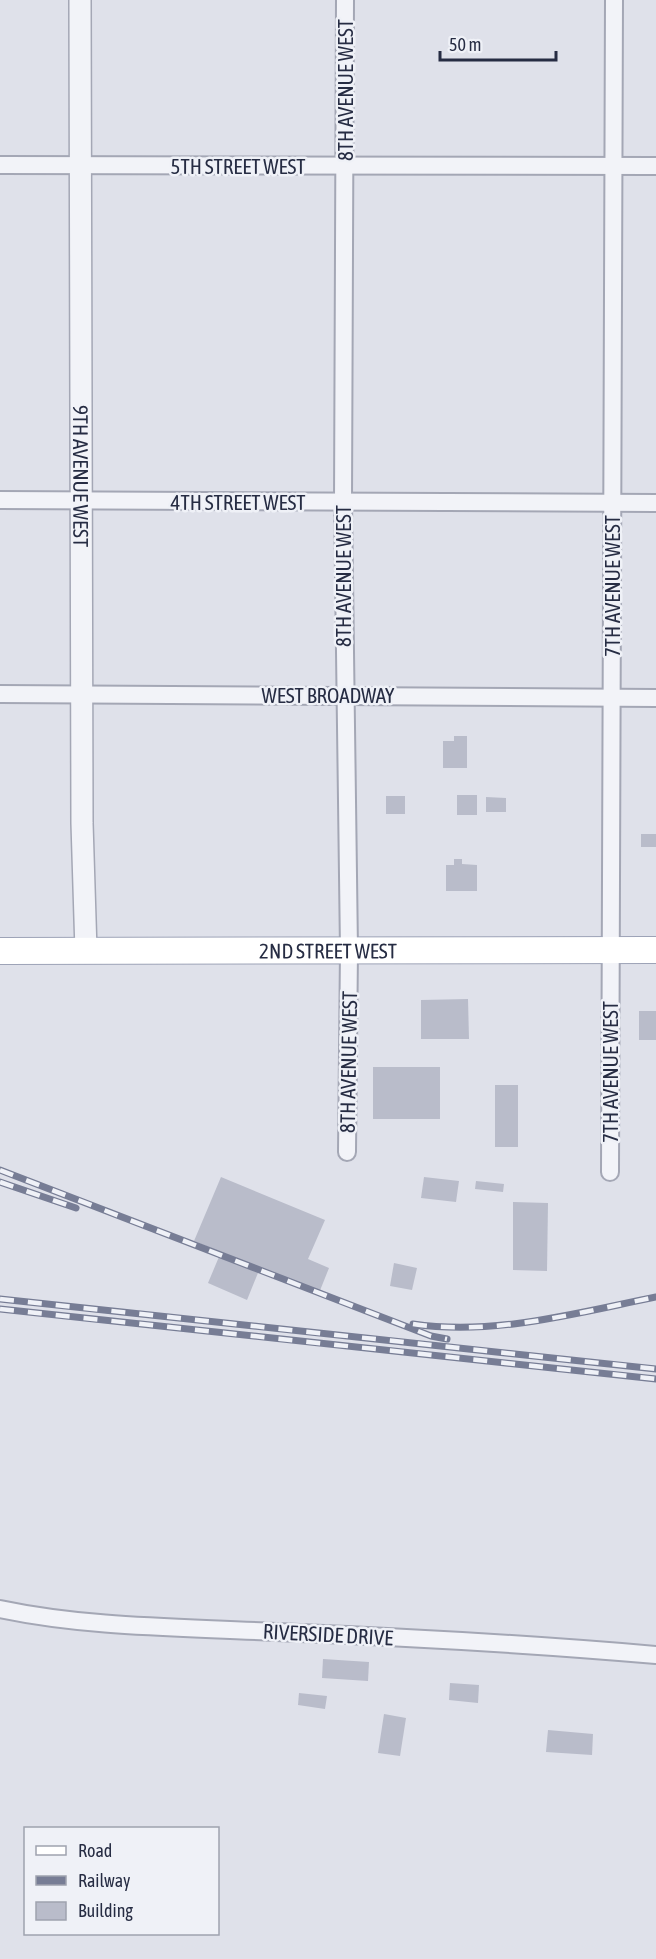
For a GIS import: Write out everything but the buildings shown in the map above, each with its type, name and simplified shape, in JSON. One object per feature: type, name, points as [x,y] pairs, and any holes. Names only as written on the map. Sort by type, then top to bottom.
[{"type":"main road","name":"2ND STREET WEST","points":[[0,951],[656,950]]},
{"type":"street","name":"9TH AVENUE WEST","points":[[80,0],[82,694],[86,951]]},
{"type":"street","name":"8TH AVENUE WEST","points":[[345,0],[343,502],[349,950],[347,1152]]},
{"type":"street","name":"7TH AVENUE WEST","points":[[610,1172],[614,0]]},
{"type":"street","name":"5TH STREET WEST","points":[[0,165],[656,166]]},
{"type":"street","name":"4TH STREET WEST","points":[[0,500],[656,503]]},
{"type":"street","name":"WEST BROADWAY","points":[[0,693],[656,698]]},
{"type":"street","name":"RIVERSIDE DRIVE","points":[[0,1609],[64,1619],[174,1627],[490,1641],[656,1654]]},
{"type":"railway","points":[[0,1170],[431,1336],[447,1339]]},
{"type":"railway","points":[[0,1182],[76,1208]]},
{"type":"railway","points":[[413,1324],[443,1327],[504,1325],[565,1316],[656,1297]]},
{"type":"railway","points":[[0,1299],[656,1369]]},
{"type":"railway","points":[[0,1309],[656,1379]]}]
